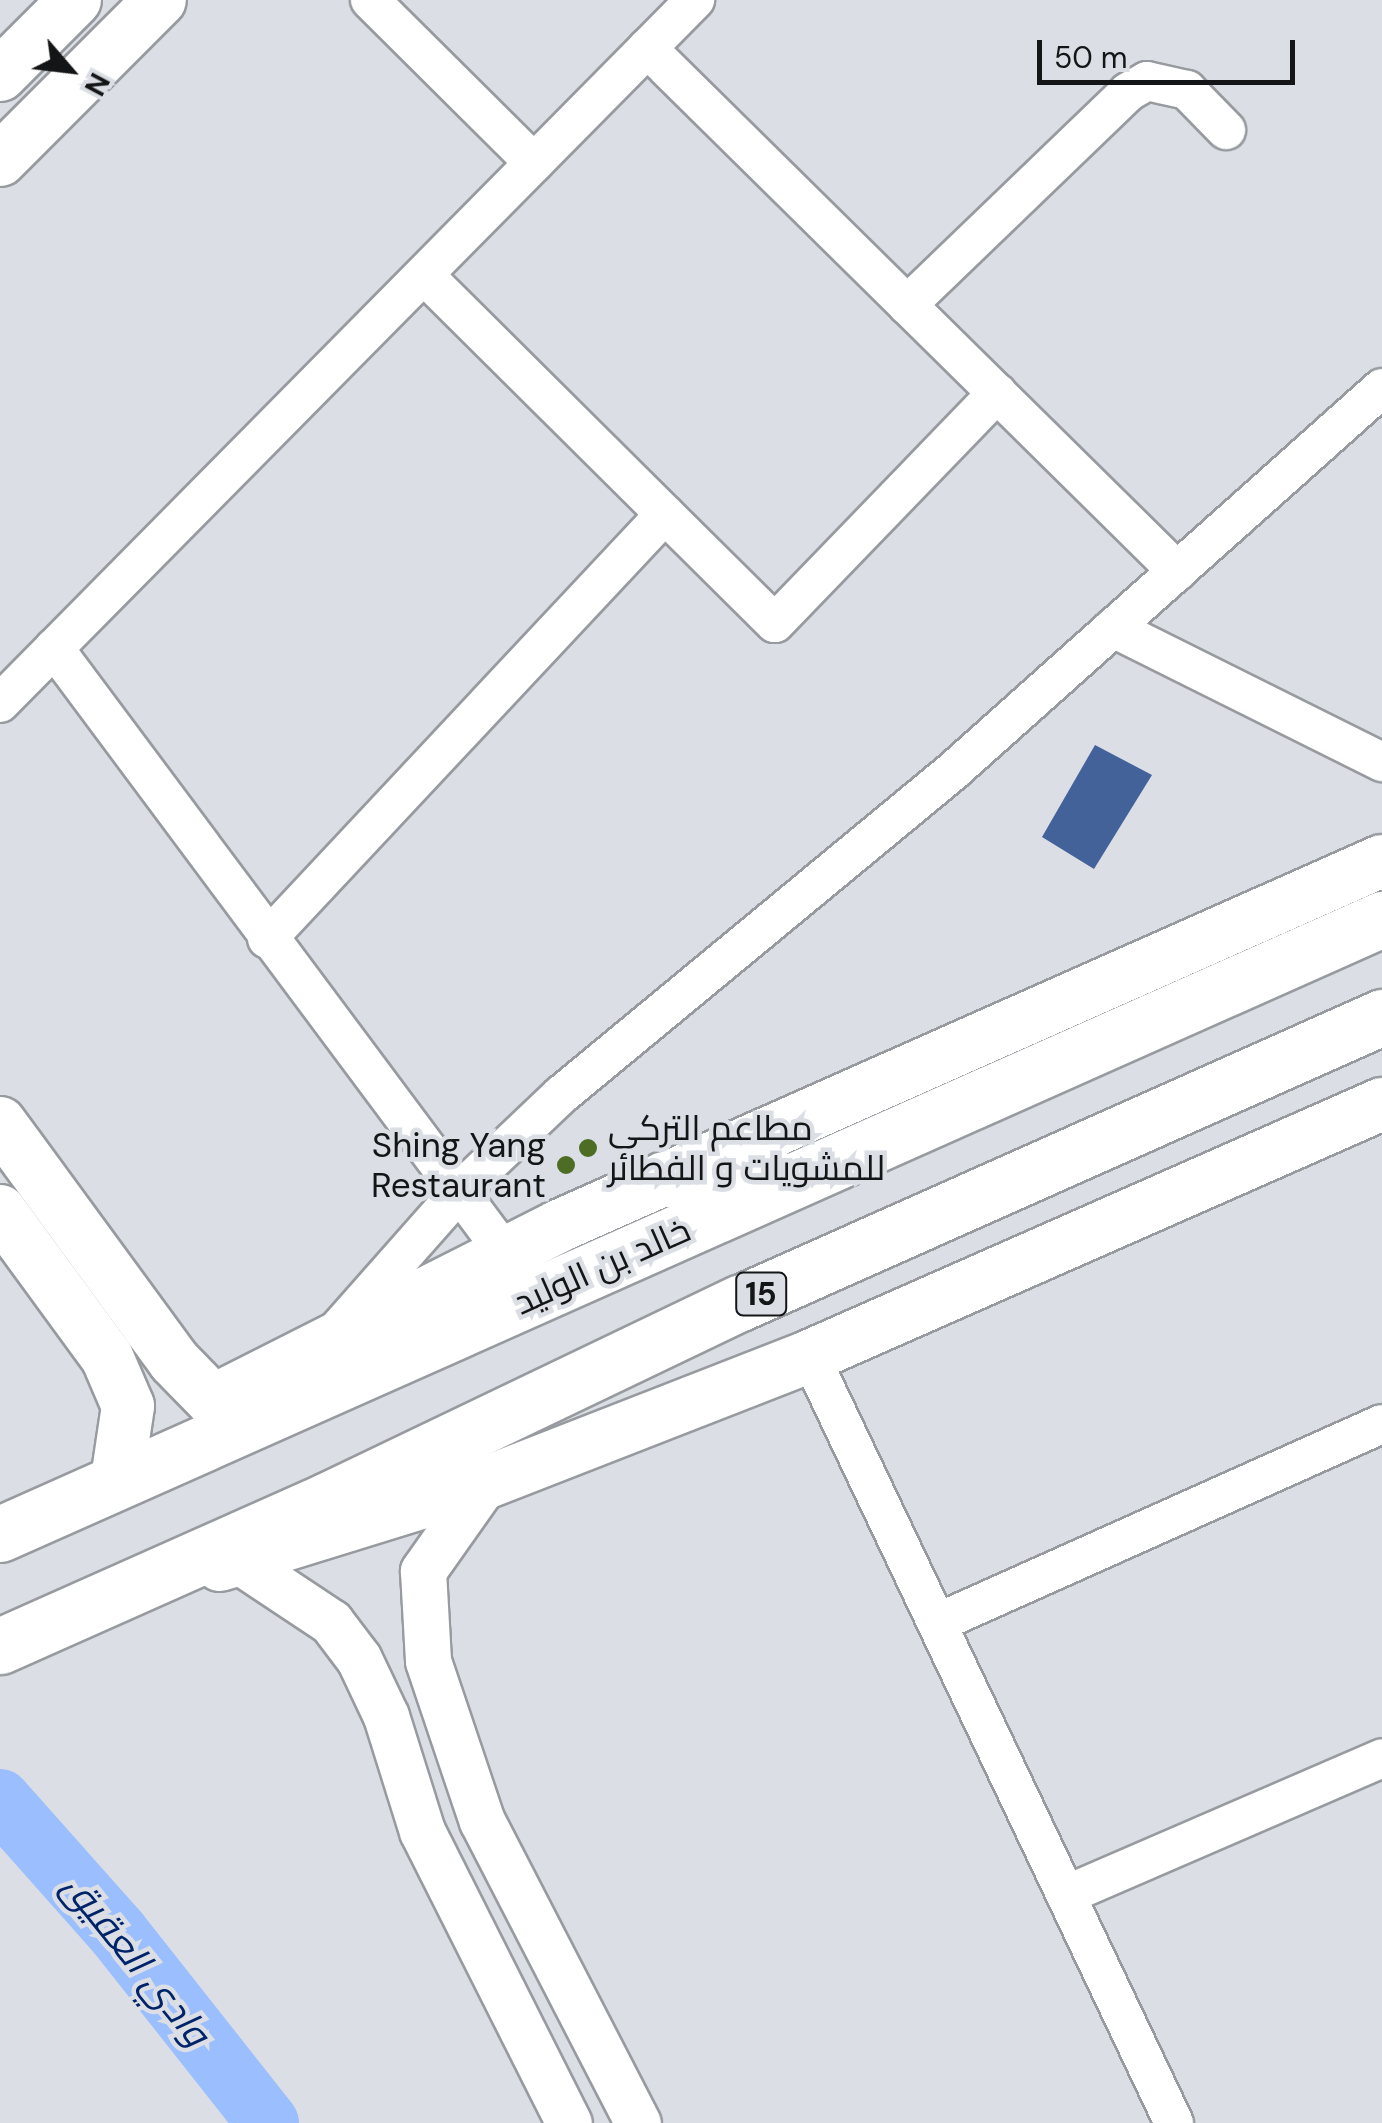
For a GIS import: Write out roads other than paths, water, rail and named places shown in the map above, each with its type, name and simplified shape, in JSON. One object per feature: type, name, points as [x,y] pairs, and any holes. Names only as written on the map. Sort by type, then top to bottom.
[{"type":"highway","name":"خالد بن الوليد","points":[[0,1534],[106,1486],[237,1409],[796,1180],[1382,919]]},
{"type":"highway","name":"15","points":[[0,1646],[195,1566],[740,1304],[1382,1017]]},
{"type":"highway","points":[[664,1179],[796,1180]]},
{"type":"main road","points":[[0,75],[75,0]]},
{"type":"main road","points":[[0,160],[160,0]]},
{"type":"main road","points":[[0,1124],[143,1322],[237,1409],[322,1347],[505,1253],[1382,861]]},
{"type":"main road","points":[[195,1566],[485,1483],[810,1356],[1382,1104]]},
{"type":"main road","points":[[0,1211],[108,1357],[128,1406],[106,1486]]},
{"type":"street","points":[[370,0],[534,163]]},
{"type":"street","points":[[0,703],[695,0]]},
{"type":"street","points":[[647,48],[1177,572]]},
{"type":"street","points":[[907,305],[1128,92],[1147,81],[1187,90],[1226,130]]},
{"type":"street","points":[[424,275],[775,623],[997,393]]},
{"type":"street","points":[[322,1347],[459,1192],[560,1095],[953,771],[1382,388]]},
{"type":"street","points":[[267,940],[665,514]]},
{"type":"street","points":[[1113,628],[1382,762]]},
{"type":"street","points":[[54,648],[267,940],[505,1253]]},
{"type":"street","points":[[810,1356],[1174,2123]]},
{"type":"street","points":[[937,1623],[1382,1424]]},
{"type":"street","points":[[485,1483],[424,1572],[428,1661],[482,1821],[638,2123]]},
{"type":"street","points":[[195,1566],[331,1622],[360,1659],[386,1716],[428,1842],[569,2123]]},
{"type":"street","points":[[1066,1895],[1382,1758]]},
{"type":"street","points":[[428,1842],[482,1821]]},
{"type":"waterway","name":"وادي العقيق","points":[[0,1800],[118,1933],[268,2123]]},
{"type":"place","name":"مطاعم التركي للمشويات و الفطائر","points":[[588,1148]]},
{"type":"place","name":"Shing Yang Restaurant","points":[[566,1165]]}]
